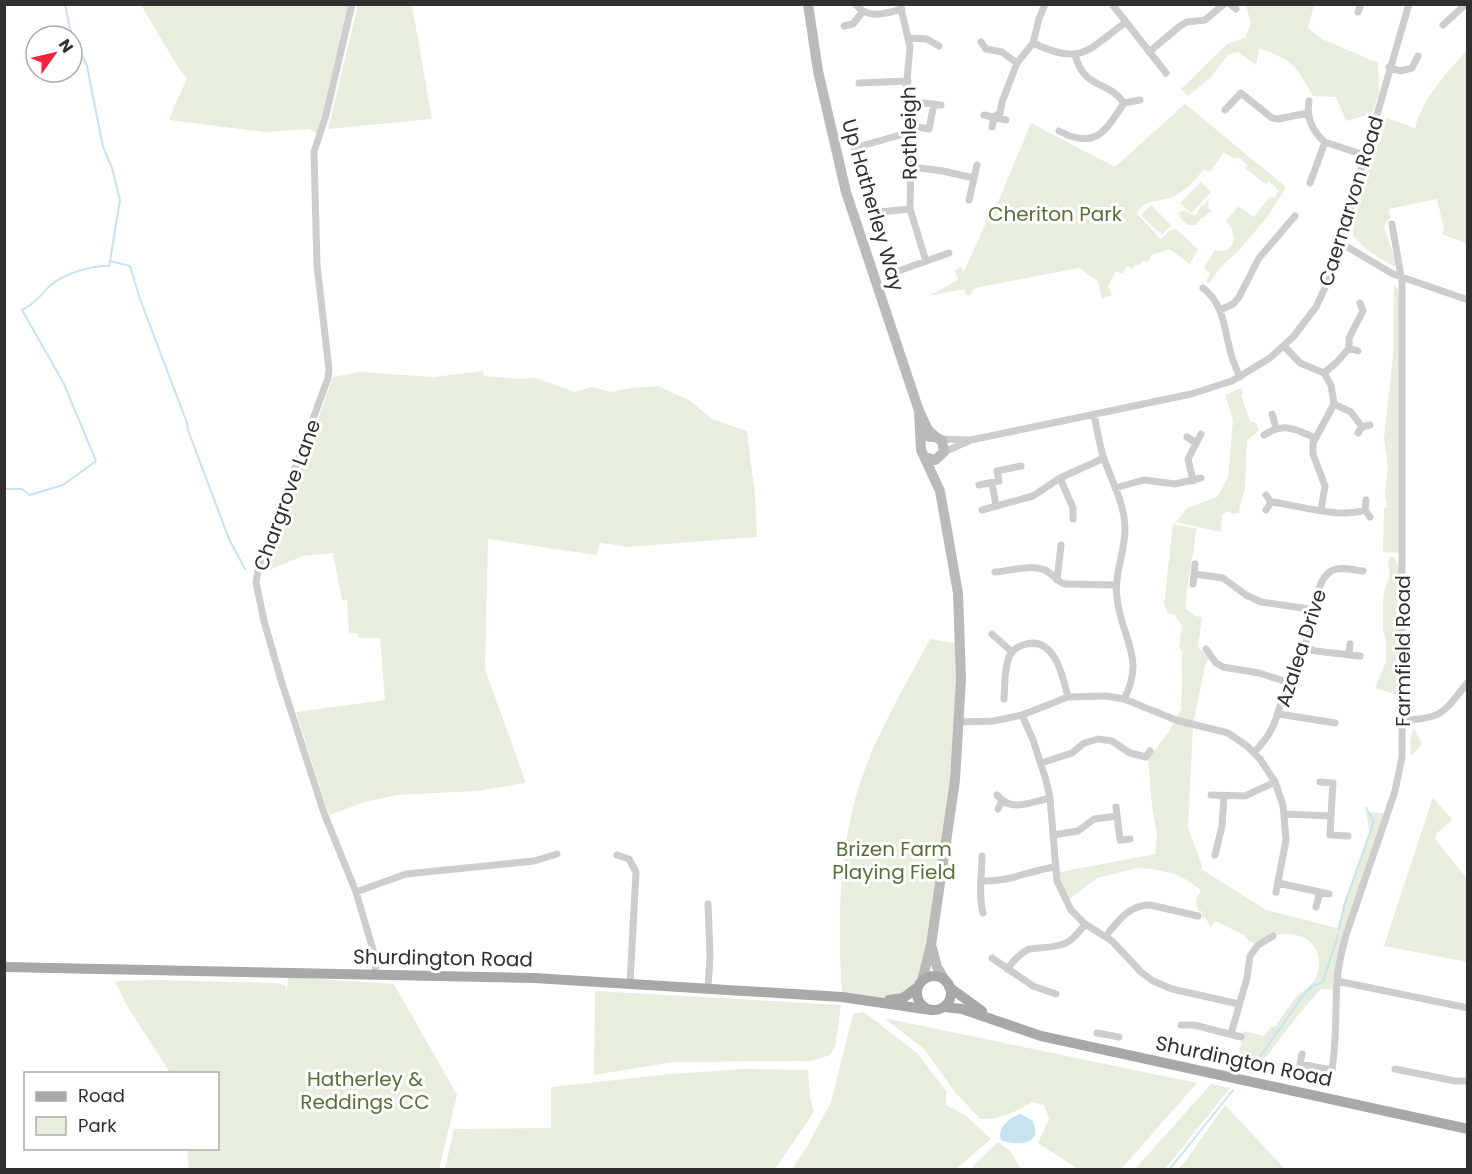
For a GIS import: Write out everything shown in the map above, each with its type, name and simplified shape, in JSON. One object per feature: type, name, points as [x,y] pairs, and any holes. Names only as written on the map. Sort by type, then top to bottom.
[{"type":"main road","name":"Shurdington Road","points":[[4,967],[534,978],[824,995],[880,1001],[931,1010]]},
{"type":"main road","points":[[932,976],[940,978],[948,985],[950,1000],[944,1007],[931,1010],[920,1003],[917,996],[920,984],[932,976]]},
{"type":"main road","name":"Shurdington Road","points":[[880,1001],[903,998],[920,984]]},
{"type":"main road","name":"Shurdington Road","points":[[948,985],[973,1006],[1014,1028]]},
{"type":"main road","name":"Shurdington Road","points":[[944,1007],[962,1009],[1041,1036],[1467,1129]]},
{"type":"street","name":"Chargrove Lane","points":[[352,4],[326,115],[314,152],[317,265],[328,378],[259,566],[256,582],[273,650],[304,753],[324,813],[356,892],[376,960],[375,974]]},
{"type":"street","name":"Up Hatherley Way","points":[[807,4],[822,91],[846,192],[919,411],[928,430],[938,438]]},
{"type":"street","points":[[855,4],[862,11],[878,16],[901,7]]},
{"type":"street","points":[[992,127],[1017,63],[1033,43],[1045,4]]},
{"type":"street","points":[[1112,4],[1166,73]]},
{"type":"street","points":[[1149,52],[1180,26],[1187,22],[1205,20],[1224,4]]},
{"type":"street","points":[[1358,12],[1361,4]]},
{"type":"street","name":"Caernarvon Road","points":[[943,454],[971,440],[1203,391],[1240,377],[1284,346],[1302,328],[1322,297],[1330,278],[1408,4]]},
{"type":"street","points":[[1443,25],[1466,4]]},
{"type":"street","name":"Rothleigh","points":[[901,7],[909,38],[910,59],[905,101],[910,166],[910,209],[926,261]]},
{"type":"street","points":[[844,26],[852,24],[862,11]]},
{"type":"street","points":[[1033,43],[1067,56],[1075,55],[1085,51],[1126,22]]},
{"type":"street","points":[[909,38],[927,39],[939,46]]},
{"type":"street","points":[[981,42],[985,53],[1002,52],[1017,63]]},
{"type":"street","points":[[1075,55],[1078,67],[1085,76],[1117,95],[1124,103]]},
{"type":"street","points":[[1389,67],[1400,71],[1412,68],[1418,56]]},
{"type":"street","points":[[859,83],[908,81]]},
{"type":"street","points":[[868,82],[869,91]]},
{"type":"street","points":[[1225,110],[1241,93],[1272,118],[1278,119],[1308,113]]},
{"type":"street","points":[[1059,131],[1073,138],[1094,141],[1110,125],[1124,103],[1140,100]]},
{"type":"street","points":[[905,101],[937,105],[930,129],[918,127]]},
{"type":"street","points":[[1309,101],[1308,113],[1313,128],[1325,141],[1364,155]]},
{"type":"street","points":[[984,115],[997,115]]},
{"type":"street","points":[[854,148],[900,135],[908,135]]},
{"type":"street","points":[[1310,183],[1325,141]]},
{"type":"street","points":[[969,200],[976,165]]},
{"type":"street","points":[[910,166],[973,178]]},
{"type":"street","points":[[869,213],[910,209]]},
{"type":"street","points":[[1220,310],[1233,304],[1239,297],[1259,258],[1295,216]]},
{"type":"street","name":"Farmfield Road","points":[[1302,1054],[1300,1064],[1332,1070],[1337,1030],[1337,981],[1346,935],[1398,780],[1403,748],[1401,277],[1392,224]]},
{"type":"street","points":[[1339,242],[1401,277],[1467,300]]},
{"type":"street","points":[[893,282],[890,274],[949,253]]},
{"type":"street","points":[[1203,288],[1212,295],[1220,310],[1231,357],[1240,377]]},
{"type":"street","points":[[1324,373],[1349,348],[1349,338],[1363,311],[1360,303]]},
{"type":"street","points":[[1284,346],[1300,363],[1324,373],[1330,381],[1334,404],[1315,438],[1313,454],[1325,486],[1321,510]]},
{"type":"street","points":[[1349,348],[1358,351]]},
{"type":"street","points":[[1334,404],[1351,412],[1363,428]]},
{"type":"street","name":"Up Hatherley Way","points":[[919,411],[923,451],[940,491],[958,592],[961,679],[955,780],[931,945],[920,984]]},
{"type":"street","points":[[1094,414],[1125,530],[1116,585],[1119,612],[1133,652],[1134,664],[1131,683],[1124,699]]},
{"type":"street","points":[[1272,414],[1276,428]]},
{"type":"street","points":[[1264,435],[1276,428],[1287,427],[1315,438]]},
{"type":"street","points":[[1193,481],[1188,459],[1201,434]]},
{"type":"street","points":[[1187,437],[1196,443]]},
{"type":"street","points":[[928,438],[938,438],[943,443],[943,454],[933,460],[923,451],[928,438]]},
{"type":"street","name":"Caernarvon Road","points":[[938,438],[971,440]]},
{"type":"street","name":"Up Hatherley Way","points":[[940,491],[943,454]]},
{"type":"street","points":[[982,510],[1033,496],[1060,478],[1104,458]]},
{"type":"street","points":[[979,485],[999,481],[997,471],[1021,466]]},
{"type":"street","points":[[1060,478],[1077,506],[1073,519]]},
{"type":"street","points":[[1115,488],[1144,480],[1175,484],[1201,478]]},
{"type":"street","points":[[992,483],[996,506]]},
{"type":"street","points":[[1266,510],[1268,498],[1321,510],[1347,512],[1365,510]]},
{"type":"street","points":[[1366,500],[1365,510],[1370,517]]},
{"type":"street","points":[[1057,580],[1061,545]]},
{"type":"street","points":[[1193,584],[1195,564]]},
{"type":"street","points":[[995,572],[1008,574],[1028,568],[1039,568],[1049,572],[1057,580],[1069,584],[1116,585]]},
{"type":"street","name":"Azalea Drive","points":[[1254,752],[1268,737],[1279,714],[1287,682],[1312,627],[1320,586],[1331,572],[1342,568],[1363,571]]},
{"type":"street","points":[[1194,574],[1223,578],[1246,595],[1267,604],[1316,610]]},
{"type":"street","points":[[992,633],[1012,652]]},
{"type":"street","points":[[1004,699],[1009,656],[1021,646],[1030,644],[1040,645],[1048,650],[1057,663],[1068,697]]},
{"type":"street","points":[[1349,655],[1350,644]]},
{"type":"street","points":[[1303,646],[1315,651],[1359,656]]},
{"type":"street","points":[[1206,649],[1216,663],[1223,667],[1259,673],[1287,682]]},
{"type":"street","points":[[1403,720],[1425,719],[1441,714],[1467,682]]},
{"type":"street","points":[[960,722],[1022,715],[1068,697],[1097,696],[1124,699],[1168,717],[1223,730],[1254,752],[1275,782],[1287,829],[1276,892]]},
{"type":"street","points":[[1325,721],[1326,712]]},
{"type":"street","points":[[1279,714],[1335,723]]},
{"type":"street","points":[[1022,715],[1041,764],[1050,798],[1054,867],[1066,902],[1085,924],[1106,936],[1141,972],[1159,984],[1239,1004]]},
{"type":"street","points":[[1041,764],[1072,753],[1084,743],[1098,739],[1112,741],[1130,753],[1146,757],[1150,751]]},
{"type":"street","points":[[1211,795],[1250,794],[1275,782]]},
{"type":"street","points":[[1320,782],[1333,783],[1330,835]]},
{"type":"street","points":[[1215,855],[1216,837],[1223,816],[1224,796]]},
{"type":"street","points":[[998,809],[999,798],[1016,806],[1050,798]]},
{"type":"street","points":[[1116,807],[1120,840],[1130,839]]},
{"type":"street","points":[[1285,814],[1331,816]]},
{"type":"street","points":[[1053,835],[1078,831],[1094,819],[1117,816]]},
{"type":"street","points":[[1321,835],[1348,836]]},
{"type":"street","points":[[356,892],[406,874],[534,861],[557,854]]},
{"type":"street","points":[[617,855],[630,859],[636,872],[630,984]]},
{"type":"street","points":[[982,856],[980,896],[983,913]]},
{"type":"street","points":[[982,881],[996,882],[1016,878],[1034,870],[1054,867]]},
{"type":"street","points":[[1278,883],[1329,894]]},
{"type":"street","points":[[1316,907],[1320,892]]},
{"type":"street","points":[[708,904],[710,956],[708,988]]},
{"type":"street","points":[[1106,936],[1128,912],[1142,906],[1150,905],[1198,916]]},
{"type":"street","points":[[1007,969],[1025,951],[1064,944],[1085,924]]},
{"type":"street","points":[[1231,1034],[1247,978],[1250,956],[1258,945],[1273,936]]},
{"type":"street","name":"Up Hatherley Way","points":[[931,945],[937,967],[948,985]]},
{"type":"street","points":[[992,958],[1033,986],[1048,988],[1056,994]]},
{"type":"street","points":[[1337,981],[1467,1008]]},
{"type":"street","points":[[1181,1025],[1194,1025],[1241,1037]]},
{"type":"street","points":[[1097,1033],[1119,1037]]},
{"type":"street","points":[[1104,1049],[1107,1035]]},
{"type":"street","points":[[1395,1069],[1455,1081],[1467,1081]]},
{"type":"green space","points":[[141,5],[349,5],[318,134],[309,129],[264,132],[169,120],[187,78]]},
{"type":"green space","points":[[358,5],[412,5],[432,119],[328,129]]},
{"type":"green space","points":[[1246,5],[1314,5],[1308,28],[1322,39],[1378,63],[1379,94],[1371,114],[1346,121],[1336,97],[1313,96],[1297,70],[1287,60],[1259,48],[1256,65],[1238,52],[1228,55],[1211,77],[1188,96],[1181,89],[1227,44],[1245,38],[1251,24]]},
{"type":"green space","points":[[1467,50],[1467,244],[1442,234],[1444,229],[1437,199],[1389,209],[1391,217],[1384,226],[1395,260],[1396,265],[1393,266],[1367,250],[1353,236],[1353,228],[1379,129],[1384,117],[1415,128],[1430,95]]},
{"type":"green space","name":"Cheriton Park","points":[[1185,104],[1286,187],[1268,216],[1241,248],[1219,269],[1209,284],[1206,281],[1210,274],[1204,267],[1215,250],[1227,250],[1234,240],[1232,229],[1226,221],[1238,206],[1254,217],[1270,196],[1274,198],[1279,191],[1269,181],[1266,184],[1245,168],[1247,165],[1241,159],[1237,157],[1234,159],[1224,152],[1210,172],[1204,169],[1191,184],[1175,196],[1148,203],[1137,214],[1161,239],[1169,231],[1176,229],[1198,249],[1190,264],[1169,249],[1152,255],[1148,262],[1142,261],[1139,266],[1135,264],[1132,269],[1127,266],[1122,274],[1116,271],[1108,287],[1112,295],[1102,299],[1098,281],[1079,268],[975,288],[970,295],[966,295],[964,289],[929,296],[958,280],[955,270],[961,267],[964,271],[985,225],[988,211],[998,202],[1031,123],[1115,167]]},
{"type":"green space","points":[[1201,182],[1211,192],[1191,213],[1180,203]]},
{"type":"green space","points":[[1209,198],[1208,207],[1212,212],[1206,214],[1206,217],[1195,225],[1188,225],[1180,218],[1179,213],[1184,210],[1196,215],[1202,204],[1204,206]]},
{"type":"green space","points":[[1151,205],[1171,225],[1162,235],[1141,215]]},
{"type":"green space","points":[[1394,284],[1398,290],[1400,315],[1400,553],[1383,552],[1388,467],[1384,439],[1393,355]]},
{"type":"green space","points":[[483,371],[484,376],[536,378],[574,392],[592,387],[611,392],[658,386],[689,400],[712,419],[747,431],[755,495],[757,537],[628,547],[600,543],[596,555],[488,539],[485,669],[526,783],[476,791],[397,795],[365,802],[329,815],[296,712],[385,700],[380,638],[359,638],[357,633],[349,634],[347,600],[342,600],[333,553],[303,556],[264,572],[333,377],[361,372],[432,377],[436,382],[434,377]]},
{"type":"green space","points":[[1241,388],[1243,392],[1241,395],[1250,421],[1256,423],[1259,430],[1247,441],[1245,489],[1240,513],[1233,514],[1227,511],[1222,515],[1221,532],[1176,522],[1187,508],[1217,497],[1228,477],[1233,420],[1225,395]]},
{"type":"green space","points":[[1173,524],[1197,529],[1185,608],[1195,616],[1202,617],[1198,647],[1209,659],[1206,662],[1193,724],[1188,828],[1202,866],[1201,869],[1266,910],[1337,928],[1370,834],[1366,812],[1383,813],[1376,844],[1355,903],[1337,990],[1321,989],[1256,1069],[1255,1074],[1235,1070],[1244,1031],[1264,1036],[1271,1027],[1275,1027],[1296,997],[1314,981],[1319,962],[1313,945],[1302,937],[1284,934],[1274,936],[1258,945],[1244,935],[1215,921],[1211,928],[1205,917],[1201,917],[1203,912],[1197,910],[1196,900],[1201,890],[1175,874],[1137,868],[1097,878],[1066,902],[1055,873],[1155,854],[1157,835],[1148,758],[1168,733],[1182,708],[1182,651],[1179,647],[1182,626],[1175,615],[1168,613],[1164,604]]},
{"type":"green space","points":[[1390,557],[1394,557],[1399,568],[1398,695],[1375,688],[1386,662],[1383,603],[1390,576],[1388,563]]},
{"type":"green space","name":"Brizen Farm Playing Field","points":[[930,639],[960,644],[961,679],[943,860],[918,987],[880,1001],[842,997],[841,896],[846,845],[856,796],[879,735]]},
{"type":"green space","points":[[1414,728],[1422,744],[1411,756],[1410,740]]},
{"type":"green space","points":[[1433,797],[1452,820],[1437,833],[1435,839],[1467,879],[1467,962],[1384,946]]},
{"type":"green space","name":"Hatherley & Reddings CC","points":[[288,977],[394,984],[457,1095],[439,1169],[189,1169],[187,1150],[219,1150],[219,1072],[169,1072],[126,1004],[115,981],[275,983],[285,985],[287,991]]},
{"type":"green space","points":[[595,991],[841,1005],[835,1047],[830,1055],[812,1061],[674,1062],[594,1075]]},
{"type":"green space","points":[[864,1012],[917,1053],[946,1091],[946,1105],[965,1115],[991,1139],[956,1169],[792,1169],[831,1102],[853,1014]]},
{"type":"green space","points":[[884,1018],[1197,1083],[1121,1169],[1078,1169],[1038,1143],[1049,1119],[1044,1105],[1032,1102],[1007,1115],[980,1119],[956,1093],[924,1049]]},
{"type":"green space","points":[[744,1069],[808,1070],[810,1098],[814,1112],[775,1169],[445,1169],[454,1129],[551,1128],[551,1087],[670,1074]]},
{"type":"green space","points":[[1211,1084],[1230,1088],[1165,1169],[1135,1169]]},
{"type":"green space","points":[[1225,1105],[1285,1169],[1177,1169],[1185,1162]]},
{"type":"green space","points":[[998,1142],[1011,1152],[1020,1168],[1017,1170],[972,1167]]},
{"type":"water","points":[[1020,1114],[1032,1120],[1035,1134],[1032,1139],[1022,1143],[1001,1140],[1002,1127]]},
{"type":"waterway","points":[[65,4],[70,29],[87,66],[103,147],[112,168],[120,200],[110,261],[130,266],[140,299],[229,539],[245,569]]},
{"type":"waterway","points":[[4,489],[22,489],[30,495],[63,485],[96,461],[64,384],[22,310],[63,277],[87,269],[109,266],[110,261]]},
{"type":"waterway","points":[[1339,929],[1344,906],[1373,824],[1373,819],[1366,808]]},
{"type":"waterway","points":[[1250,1071],[1302,997],[1312,986],[1323,982],[1338,935]]},
{"type":"waterway","points":[[1169,1170],[1233,1090]]}]
